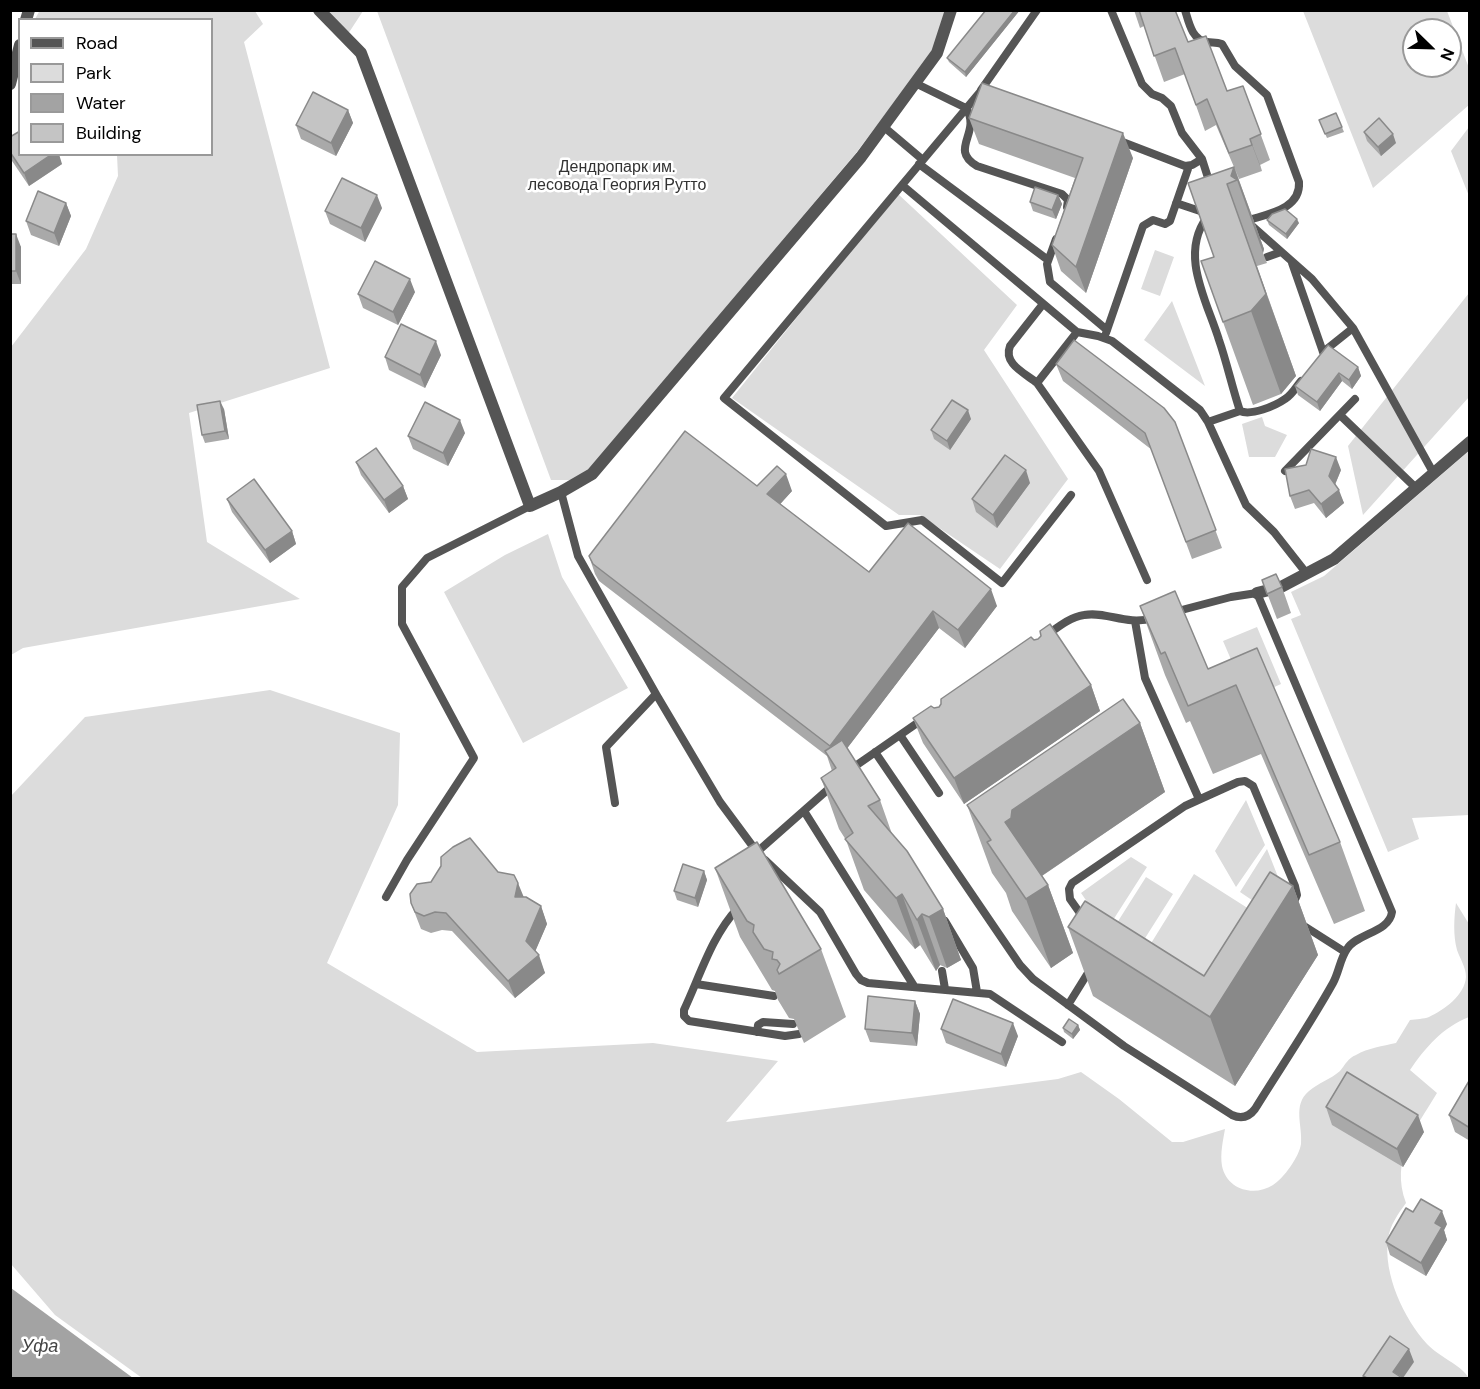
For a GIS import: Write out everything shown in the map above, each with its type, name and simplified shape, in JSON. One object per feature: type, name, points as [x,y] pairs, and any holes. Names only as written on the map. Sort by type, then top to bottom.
[{"type":"street","points":[[319,10],[361,53],[530,506],[592,474],[861,157],[937,53],[951,10]]},
{"type":"street","points":[[10,84],[18,53]]},
{"type":"street","points":[[1257,593],[1274,590],[1307,574],[1343,552],[1470,442]]},
{"type":"lane","points":[[1036,10],[980,92],[724,398],[886,526],[922,520],[1002,583],[1071,495]]},
{"type":"lane","points":[[1111,10],[1142,84],[1152,94],[1162,98],[1171,106],[1182,133],[1202,159],[1212,191]]},
{"type":"lane","points":[[1185,10],[1197,38],[1222,44],[1235,66],[1267,95],[1299,182],[1297,197],[1288,206],[1244,219],[1316,284],[1353,328],[1434,474]]},
{"type":"lane","points":[[915,83],[966,108],[972,122],[964,148],[969,162],[1062,194],[1068,200],[1064,216]]},
{"type":"lane","points":[[980,92],[991,95]]},
{"type":"lane","points":[[884,127],[921,162],[1048,260]]},
{"type":"lane","points":[[1111,137],[1154,155],[1189,166]]},
{"type":"lane","points":[[1105,334],[1143,226],[1153,220],[1167,223],[1171,219],[1189,166],[1202,159]]},
{"type":"lane","points":[[902,185],[1077,332],[1105,334]]},
{"type":"lane","points":[[1176,203],[1211,211],[1200,228],[1197,239],[1194,258],[1196,273],[1220,342],[1227,374],[1240,411]]},
{"type":"lane","points":[[1060,227],[1048,260],[1047,269],[1050,282],[1112,341],[1193,404],[1208,422],[1246,505],[1274,532],[1307,574]]},
{"type":"lane","points":[[1267,257],[1281,252]]},
{"type":"lane","points":[[1292,262],[1321,354],[1353,328]]},
{"type":"lane","points":[[1043,304],[1010,346],[1007,353],[1009,359],[1037,383],[1100,471],[1147,580]]},
{"type":"lane","points":[[1037,383],[1077,332]]},
{"type":"lane","points":[[1208,422],[1240,411],[1248,413],[1285,399],[1309,370]]},
{"type":"lane","points":[[1285,471],[1355,399]]},
{"type":"lane","points":[[1340,415],[1416,489]]},
{"type":"lane","points":[[561,492],[578,556],[720,802],[757,852],[820,912],[859,977],[868,982],[990,994],[1062,1042]]},
{"type":"lane","points":[[386,897],[406,860],[474,758],[402,624],[402,587],[428,558],[530,506]]},
{"type":"lane","points":[[875,752],[1020,965],[1036,982],[1124,1046],[1222,1109],[1237,1117],[1245,1117],[1255,1109],[1333,984],[1345,952],[1353,942],[1386,924],[1391,919],[1392,912],[1257,593],[1231,597],[1135,621],[1092,614],[1083,615],[1067,621],[1042,638]]},
{"type":"lane","points":[[1135,621],[1145,678],[1199,799]]},
{"type":"lane","points":[[615,803],[606,747],[656,694]]},
{"type":"lane","points":[[757,852],[841,777],[933,712]]},
{"type":"lane","points":[[900,735],[939,793]]},
{"type":"lane","points":[[1238,782],[1247,782],[1253,786],[1296,890],[1296,898],[1286,915],[1230,1004],[1221,1010],[1092,931],[1068,894],[1070,885],[1184,806],[1199,799],[1238,782]]},
{"type":"lane","points":[[804,811],[914,986]]},
{"type":"lane","points":[[768,878],[775,870]]},
{"type":"lane","points":[[744,902],[723,927],[684,1010],[684,1016],[687,1020],[757,1032],[788,1036],[799,1034]]},
{"type":"lane","points":[[939,912],[973,968],[977,992]]},
{"type":"lane","points":[[1286,915],[1345,952]]},
{"type":"lane","points":[[1102,951],[1107,942]]},
{"type":"lane","points":[[1068,1005],[1096,960]]},
{"type":"lane","points":[[942,972],[945,989]]},
{"type":"lane","points":[[696,984],[774,996]]},
{"type":"lane","points":[[757,1032],[758,1025],[763,1022],[793,1024]]},
{"type":"green space","points":[[40,10],[255,11],[263,24],[244,42],[330,368],[189,413],[207,542],[300,599],[23,648],[11,655],[11,347],[86,249],[118,176],[117,156],[213,156],[213,18],[36,18]]},
{"type":"green space","points":[[320,11],[363,11],[348,34]]},
{"type":"green space","name":"Дендропарк им. лесовода Георгия Рутто","points":[[377,11],[945,11],[932,52],[856,153],[580,480],[551,480]]},
{"type":"green space","points":[[1303,11],[1447,11],[1450,18],[1402,18],[1402,78],[1462,78],[1462,50],[1469,68],[1469,105],[1373,188]]},
{"type":"green space","points":[[1469,127],[1469,196],[1451,151]]},
{"type":"green space","points":[[897,193],[1017,305],[984,350],[1068,479],[1000,569],[920,515],[899,515],[732,398]]},
{"type":"green space","points":[[1155,250],[1174,257],[1160,296],[1141,289]]},
{"type":"green space","points":[[1469,293],[1469,397],[1363,515],[1348,446]]},
{"type":"green space","points":[[1172,301],[1205,386],[1144,340]]},
{"type":"green space","points":[[1262,417],[1265,426],[1287,435],[1275,457],[1249,457],[1242,424]]},
{"type":"green space","points":[[1469,451],[1469,815],[1412,818],[1419,839],[1388,852],[1291,619],[1301,615],[1291,592],[1324,576]]},
{"type":"green space","points":[[548,534],[562,577],[628,688],[523,743],[444,592],[505,555]]},
{"type":"green space","points":[[1257,627],[1281,684],[1248,699],[1223,641]]},
{"type":"green space","points":[[270,690],[400,733],[398,805],[327,963],[477,1052],[653,1043],[778,1061],[726,1122],[1058,1079],[1081,1072],[1172,1142],[1183,1142],[1225,1129],[1221,1156],[1222,1166],[1229,1181],[1235,1186],[1250,1191],[1266,1189],[1282,1177],[1297,1155],[1301,1144],[1299,1116],[1301,1103],[1309,1091],[1340,1071],[1353,1056],[1396,1043],[1410,1020],[1427,1018],[1435,1014],[1453,1001],[1462,990],[1466,977],[1455,938],[1456,903],[1469,924],[1469,1017],[1451,1026],[1435,1039],[1410,1070],[1437,1093],[1407,1145],[1401,1172],[1406,1203],[1391,1229],[1387,1253],[1392,1281],[1410,1322],[1427,1344],[1469,1378],[142,1378],[55,1315],[11,1264],[10,797],[85,717]]},
{"type":"green space","points":[[1246,800],[1265,845],[1236,887],[1215,851]]},
{"type":"green space","points":[[1267,849],[1284,892],[1271,913],[1240,892]]},
{"type":"green space","points":[[1131,857],[1147,867],[1108,928],[1081,893]]},
{"type":"green space","points":[[1194,874],[1268,921],[1220,996],[1145,953]]},
{"type":"green space","points":[[1146,877],[1173,894],[1142,943],[1115,926]]},
{"type":"water","name":"Уфа","points":[[11,1288],[133,1378],[11,1378]]},
{"type":"building","points":[[986,10],[1015,10],[965,72],[947,58]]},
{"type":"building","points":[[1139,10],[1175,10],[1188,42],[1206,36],[1227,91],[1243,86],[1261,134],[1250,139],[1252,145],[1229,153],[1207,99],[1196,105],[1175,48],[1154,56]]},
{"type":"building","points":[[982,83],[1123,133],[1076,267],[1052,245],[1083,158],[969,118]]},
{"type":"building","points":[[313,92],[348,110],[331,143],[296,125]]},
{"type":"building","points":[[1336,113],[1342,127],[1325,134],[1319,120]]},
{"type":"building","points":[[1379,118],[1393,134],[1378,147],[1364,132]]},
{"type":"building","points":[[18,132],[18,156],[49,156],[24,173],[10,152],[10,137]]},
{"type":"building","points":[[1234,167],[1231,176],[1237,180],[1227,184],[1266,294],[1251,311],[1223,322],[1201,261],[1214,257],[1188,183]]},
{"type":"building","points":[[342,178],[377,195],[361,228],[325,211]]},
{"type":"building","points":[[1035,187],[1058,195],[1052,210],[1030,202]]},
{"type":"building","points":[[38,191],[66,203],[54,233],[26,221]]},
{"type":"building","points":[[1285,209],[1297,219],[1286,234],[1267,220],[1272,214]]},
{"type":"building","points":[[10,234],[16,234],[16,271],[10,271]]},
{"type":"building","points":[[375,261],[410,279],[393,312],[358,294]]},
{"type":"building","points":[[401,324],[436,341],[420,375],[385,357]]},
{"type":"building","points":[[1074,340],[1164,408],[1175,422],[1216,530],[1186,542],[1145,433],[1056,364]]},
{"type":"building","points":[[1328,345],[1358,367],[1349,380],[1339,373],[1317,402],[1295,386]]},
{"type":"building","points":[[952,400],[968,410],[947,441],[931,430]]},
{"type":"building","points":[[220,401],[225,431],[202,435],[197,405]]},
{"type":"building","points":[[425,402],[460,420],[443,453],[408,436]]},
{"type":"building","points":[[685,431],[757,486],[777,466],[786,474],[767,494],[869,572],[908,523],[991,589],[958,630],[933,611],[830,746],[593,564],[589,556]]},
{"type":"building","points":[[376,448],[403,486],[384,500],[356,462]]},
{"type":"building","points":[[1311,449],[1336,457],[1329,476],[1339,490],[1321,504],[1309,490],[1290,496],[1285,469],[1306,465]]},
{"type":"building","points":[[1005,455],[1026,470],[993,515],[972,499]]},
{"type":"building","points":[[254,479],[292,531],[265,550],[227,499]]},
{"type":"building","points":[[1276,574],[1282,587],[1267,594],[1262,580]]},
{"type":"building","points":[[1175,591],[1208,669],[1257,648],[1340,842],[1309,855],[1236,685],[1188,706],[1165,652],[1161,654],[1140,606]]},
{"type":"building","points":[[1050,624],[1091,685],[954,778],[913,718],[931,706],[939,707],[941,699],[1031,637],[1034,640],[1038,639],[1041,636],[1040,631]]},
{"type":"building","points":[[1123,699],[1140,723],[1012,810],[1011,818],[1005,822],[1048,885],[1026,899],[987,842],[991,840],[967,805]]},
{"type":"building","points":[[842,740],[880,800],[868,806],[907,851],[943,909],[929,917],[922,914],[917,920],[902,894],[896,898],[845,839],[853,833],[821,778],[836,768],[825,751]]},
{"type":"building","points":[[470,838],[498,872],[514,875],[518,883],[515,897],[526,897],[541,906],[526,941],[539,955],[508,981],[446,913],[435,912],[424,916],[415,912],[411,903],[410,894],[417,884],[431,882],[441,866],[441,857]]},
{"type":"building","points":[[757,842],[821,949],[779,974],[777,970],[780,964],[777,960],[772,959],[773,952],[764,949],[753,932],[754,925],[747,921],[715,868]]},
{"type":"building","points":[[683,864],[704,871],[695,898],[674,891]]},
{"type":"building","points":[[1270,872],[1293,886],[1210,1017],[1068,927],[1085,901],[1204,976]]},
{"type":"building","points":[[868,996],[915,1001],[912,1033],[865,1029]]},
{"type":"building","points":[[953,999],[1013,1023],[1001,1054],[941,1029]]},
{"type":"building","points":[[1069,1019],[1078,1025],[1072,1034],[1063,1028]]},
{"type":"building","points":[[1347,1072],[1418,1115],[1397,1149],[1326,1107]]},
{"type":"building","points":[[1470,1081],[1470,1128],[1449,1115]]},
{"type":"building","points":[[1421,1199],[1442,1211],[1435,1223],[1442,1227],[1421,1263],[1386,1242],[1406,1208],[1413,1212]]},
{"type":"building","points":[[1390,1336],[1409,1349],[1393,1372],[1402,1378],[1363,1376]]}]
